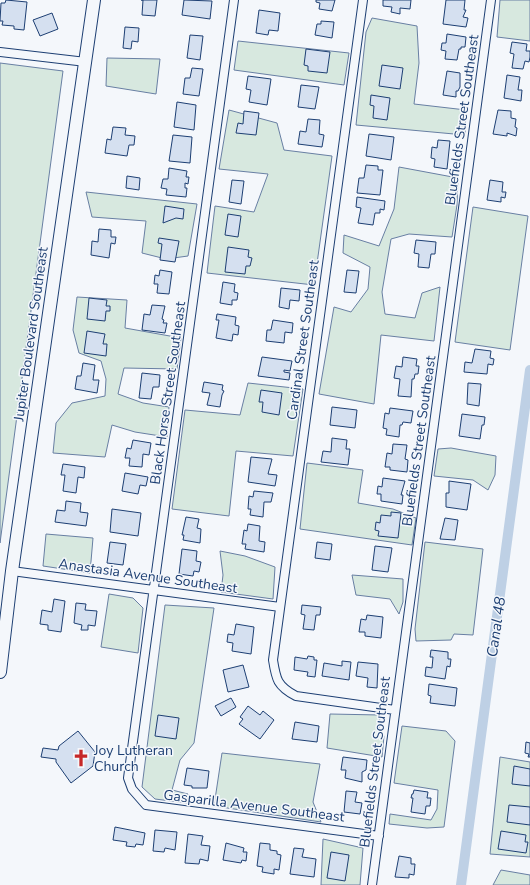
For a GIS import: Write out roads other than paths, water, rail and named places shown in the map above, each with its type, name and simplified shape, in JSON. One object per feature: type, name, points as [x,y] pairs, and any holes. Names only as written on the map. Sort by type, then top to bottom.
[{"type":"street","name":"Jupiter Boulevard Southeast","points":[[0,672],[12,572],[94,0]]},
{"type":"street","name":"Black Horse Street Southeast","points":[[132,790],[128,778],[234,0]]},
{"type":"street","name":"Cardinal Street Southeast","points":[[363,0],[273,660],[279,683],[284,690],[296,696],[395,710]]},
{"type":"street","name":"Bluefields Street Southeast","points":[[372,885],[492,0]]},
{"type":"street","points":[[0,52],[86,62]]},
{"type":"street","name":"Anastasia Avenue Southeast","points":[[12,572],[280,607]]},
{"type":"street","name":"Gasparilla Avenue Southeast","points":[[132,790],[146,805],[162,808],[379,836]]},
{"type":"waterway","name":"Canal 48","points":[[461,885],[530,370]]},
{"type":"place","name":"Joy Lutheran Church","points":[[81,758]]}]
